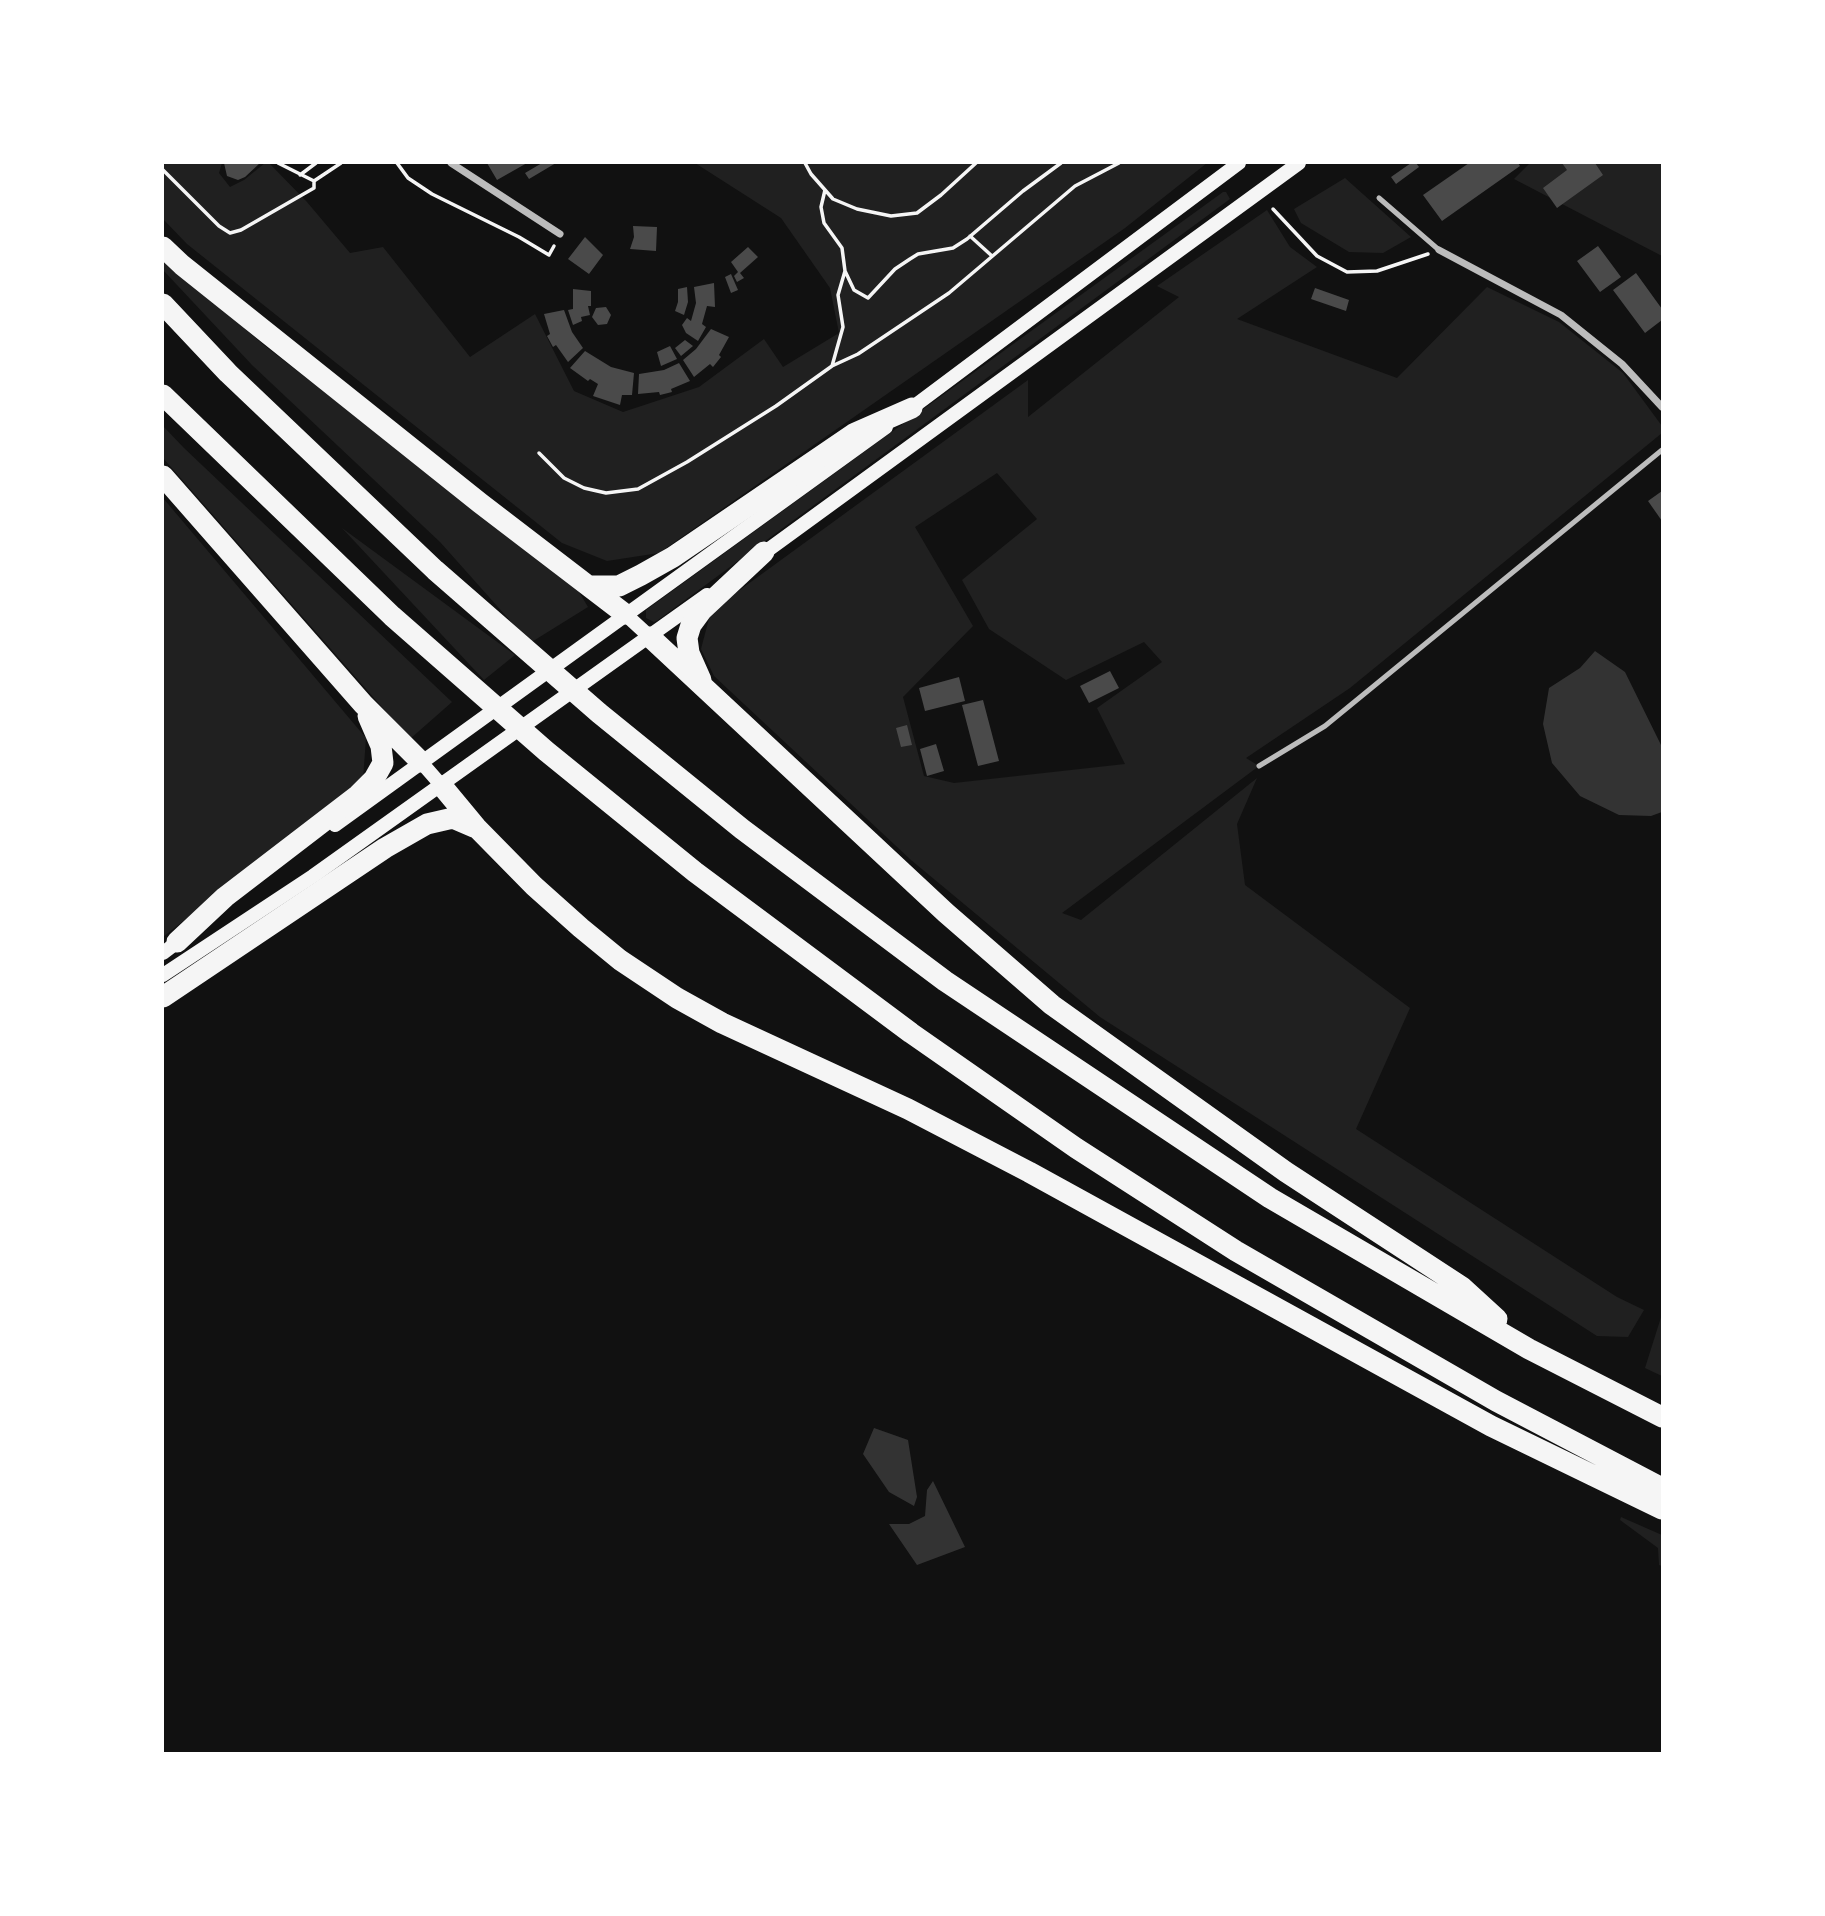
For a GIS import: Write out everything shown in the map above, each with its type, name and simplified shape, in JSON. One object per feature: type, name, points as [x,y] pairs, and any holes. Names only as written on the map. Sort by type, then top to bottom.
[{"type":"highway","points":[[163,247],[192,274],[625,614]]},
{"type":"highway","points":[[163,304],[228,373],[435,569],[599,712],[743,828],[945,981],[1270,1198],[1529,1349],[1662,1418]]},
{"type":"highway","points":[[163,395],[392,616],[546,751],[695,872],[911,1033],[1076,1148],[1236,1251],[1496,1401],[1662,1488]]},
{"type":"highway","points":[[590,586],[619,586],[641,575],[673,557],[855,433],[912,408]]},
{"type":"highway","points":[[163,476],[363,704],[421,762]]},
{"type":"highway","points":[[705,688],[689,653],[687,638],[691,625],[702,610],[764,552]]},
{"type":"highway","points":[[650,637],[946,913],[1052,1005],[1286,1172],[1462,1287],[1529,1349]]},
{"type":"highway","points":[[170,947],[225,897],[358,795],[374,779],[383,763],[381,746],[363,704]]},
{"type":"highway","points":[[442,786],[476,827],[534,886],[620,960],[677,998],[722,1023],[908,1109],[1029,1172],[1491,1426],[1662,1510]]},
{"type":"highway","points":[[163,997],[385,848],[427,824],[453,818],[476,827]]},
{"type":"main road","points":[[170,947],[421,762],[912,408],[1239,163]]},
{"type":"main road","points":[[163,975],[313,876],[442,786],[1299,163]]},
{"type":"main road","points":[[625,614],[650,637]]},
{"type":"main road","points":[[421,762],[442,786]]},
{"type":"street","points":[[451,163],[560,234]]},
{"type":"street","points":[[1439,250],[1561,314],[1622,363],[1662,407]]},
{"type":"lane","points":[[1379,198],[1439,250]]},
{"type":"lane","points":[[1259,766],[1325,726],[1662,450]]},
{"type":"path","points":[[278,163],[314,181]]},
{"type":"path","points":[[300,175],[316,163]]},
{"type":"path","points":[[314,181],[341,163]]},
{"type":"path","points":[[397,163],[408,178],[432,194],[549,255],[560,234]]},
{"type":"path","points":[[805,163],[833,199],[857,209],[891,216],[917,213],[942,195],[976,163]]},
{"type":"path","points":[[825,190],[821,206],[824,223],[842,248],[845,271],[854,290],[868,298],[890,274],[910,259],[918,254],[953,248],[1061,163]]},
{"type":"path","points":[[539,453],[564,478],[584,488],[606,493],[638,489],[687,462],[776,406],[832,366],[858,354],[949,293],[1075,186],[1119,163]]},
{"type":"path","points":[[163,170],[219,226],[230,233],[241,230],[314,188],[314,181]]},
{"type":"path","points":[[1273,209],[1317,256],[1347,272],[1377,271],[1439,250]]},
{"type":"path","points":[[970,236],[992,257]]},
{"type":"path","points":[[832,366],[843,327],[838,295],[845,271]]},
{"type":"shaded area","points":[[163,163],[222,163],[219,173],[230,187],[269,163],[307,202],[350,253],[383,247],[470,357],[535,314],[574,391],[623,412],[699,387],[764,339],[783,367],[839,333],[830,288],[781,218],[695,163],[1207,163],[1125,228],[659,553],[607,561],[562,543],[187,244],[163,219]]},
{"type":"shaded area","points":[[1530,163],[1662,163],[1662,256],[1514,179]]},
{"type":"shaded area","points":[[1345,178],[1411,237],[1383,253],[1349,252],[1301,223],[1294,209]]},
{"type":"shaded area","points":[[1226,192],[1230,199],[658,620],[654,622],[646,618],[646,610]]},
{"type":"shaded area","points":[[1267,210],[1290,247],[1317,267],[1237,319],[1397,378],[1487,287],[1559,322],[1623,373],[1662,426],[1662,433],[1350,688],[1246,758],[1259,766],[1062,913],[1081,920],[1257,778],[1237,824],[1245,885],[1410,1008],[1356,1129],[1617,1297],[1644,1310],[1628,1337],[1597,1336],[1100,1017],[911,860],[714,676],[701,649],[711,611],[1028,380],[1028,417],[1179,297],[1157,286]],"holes":[[[997,473],[1037,519],[962,580],[989,629],[1066,680],[1144,642],[1162,662],[1097,708],[1125,764],[954,783],[924,776],[903,697],[973,626],[915,527]]]},
{"type":"shaded area","points":[[163,259],[265,346],[576,587],[588,607],[530,643],[440,542],[252,365],[163,270]]},
{"type":"shaded area","points":[[163,426],[452,702],[410,739],[163,458]]},
{"type":"shaded area","points":[[163,498],[366,738],[363,779],[163,937]]},
{"type":"shaded area","points":[[342,528],[515,655],[484,680]]},
{"type":"shaded area","points":[[1595,651],[1625,672],[1662,747],[1662,812],[1651,816],[1619,815],[1580,796],[1552,763],[1543,724],[1549,688],[1580,668]]},
{"type":"shaded area","points":[[1662,1314],[1662,1376],[1645,1368]]},
{"type":"shaded area","points":[[874,1428],[908,1440],[917,1497],[914,1506],[889,1492],[863,1454]]},
{"type":"shaded area","points":[[933,1481],[965,1547],[917,1565],[889,1524],[909,1524],[925,1516],[927,1490]]},
{"type":"shaded area","points":[[1621,1517],[1662,1535],[1662,1566],[1659,1565],[1658,1548],[1620,1520]]},
{"type":"building","points":[[224,163],[260,163],[238,180],[227,176]]},
{"type":"building","points":[[487,163],[527,163],[497,180]]},
{"type":"building","points":[[542,163],[556,163],[529,179],[525,173]]},
{"type":"building","points":[[1411,163],[1416,163],[1419,167],[1396,184],[1391,177]]},
{"type":"building","points":[[1469,163],[1518,163],[1520,166],[1442,221],[1423,195]]},
{"type":"building","points":[[1562,163],[1595,163],[1603,175],[1557,208],[1543,188],[1567,170]]},
{"type":"building","points":[[633,226],[657,227],[656,251],[630,249],[634,237]]},
{"type":"building","points":[[585,237],[603,255],[589,274],[568,259]]},
{"type":"building","points":[[1598,246],[1621,277],[1600,292],[1577,261]]},
{"type":"building","points":[[748,247],[758,257],[740,273],[744,278],[737,282],[734,276],[738,272],[731,262]]},
{"type":"building","points":[[1636,273],[1662,309],[1662,320],[1645,333],[1613,290]]},
{"type":"building","points":[[731,274],[738,290],[731,293],[725,277]]},
{"type":"building","points":[[714,283],[715,307],[707,306],[702,324],[706,327],[698,341],[686,333],[682,325],[687,318],[691,321],[696,303],[694,287]]},
{"type":"building","points":[[687,287],[688,302],[684,315],[675,311],[678,289]]},
{"type":"building","points":[[1315,288],[1349,300],[1346,311],[1311,299]]},
{"type":"building","points":[[573,289],[591,291],[591,306],[588,306],[590,315],[581,317],[582,321],[573,325],[568,310],[573,309]]},
{"type":"building","points":[[606,307],[611,315],[607,324],[598,325],[592,317],[596,308]]},
{"type":"building","points":[[564,310],[572,332],[583,348],[568,362],[556,345],[553,347],[547,336],[550,334],[544,314]]},
{"type":"building","points":[[711,329],[729,337],[719,355],[721,357],[713,367],[710,364],[694,377],[683,360],[696,349]]},
{"type":"building","points":[[685,340],[693,346],[681,356],[675,348]]},
{"type":"building","points":[[670,346],[677,359],[661,366],[657,352]]},
{"type":"building","points":[[585,351],[611,367],[634,373],[632,395],[622,395],[620,405],[593,396],[598,384],[590,379],[588,381],[570,368]]},
{"type":"building","points":[[679,363],[690,381],[671,389],[672,392],[660,395],[659,392],[638,394],[639,374],[664,370]]},
{"type":"building","points":[[1662,491],[1662,521],[1648,501]]},
{"type":"building","points":[[1110,671],[1119,688],[1089,703],[1080,686]]},
{"type":"building","points":[[959,677],[965,701],[925,711],[919,688]]},
{"type":"building","points":[[983,700],[999,761],[978,766],[962,705]]},
{"type":"building","points":[[907,725],[912,745],[901,747],[896,728]]},
{"type":"building","points":[[936,744],[944,771],[927,776],[920,749]]}]
